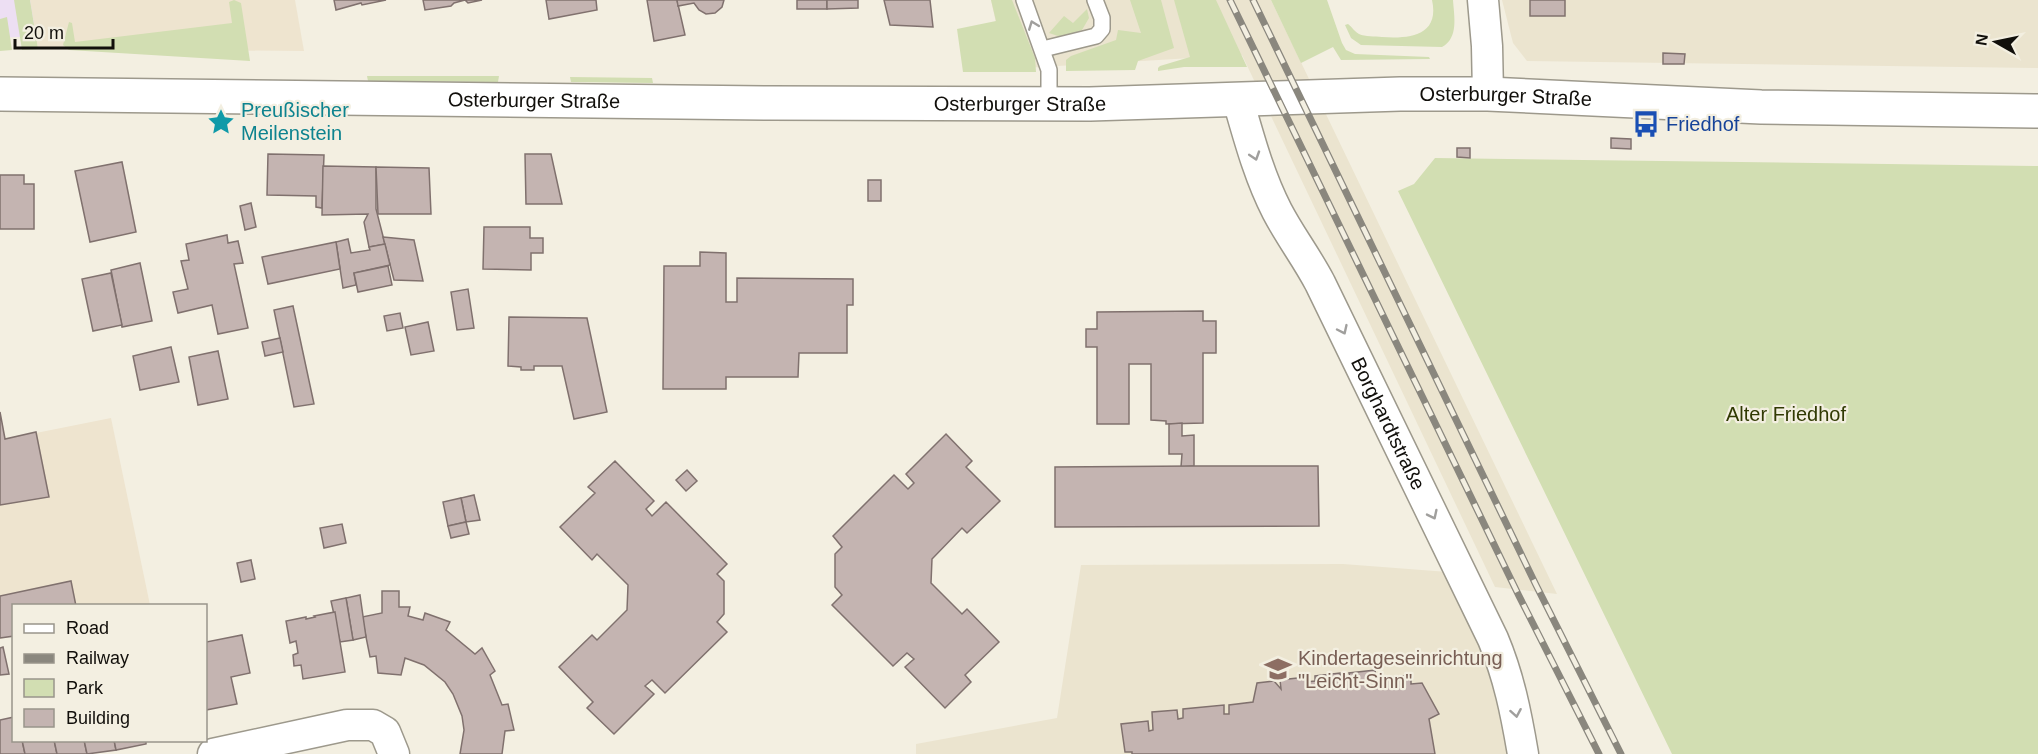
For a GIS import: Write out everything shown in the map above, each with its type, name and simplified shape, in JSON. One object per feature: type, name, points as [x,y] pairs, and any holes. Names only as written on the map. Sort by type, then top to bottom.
[{"type":"street","points":[[1483,0],[1488,94]]},
{"type":"street","name":"Osterburger Straße","points":[[0,94],[1049,104],[1400,94],[1488,94],[1761,107],[2038,111]]},
{"type":"street","name":"Borghardtstraße","points":[[1238,100],[1265,185],[1278,213],[1306,255],[1493,639],[1505,669],[1514,702],[1523,754]]},
{"type":"street","points":[[213,754],[347,725],[373,725],[385,732],[394,754]]},
{"type":"lane","points":[[1024,0],[1049,70],[1049,104]]},
{"type":"lane","points":[[1043,49],[1096,36],[1102,29],[1102,18],[1095,0]]},
{"type":"shaded area","points":[[0,0],[30,0],[36,36],[0,38]]},
{"type":"shaded area","points":[[30,0],[295,0],[304,51],[38,49]]},
{"type":"shaded area","points":[[991,0],[1271,0],[1557,594],[1495,587],[1242,55],[1006,69]]},
{"type":"shaded area","points":[[1502,0],[2038,0],[2038,68],[1527,61],[1513,43]]},
{"type":"shaded area","points":[[0,412],[6,439],[111,418],[150,604],[12,604],[12,636],[0,639]]},
{"type":"shaded area","name":"Kindertageseinrichtung \"Leicht-Sinn\"","points":[[1343,564],[1448,572],[1480,641],[1501,697],[1512,754],[916,754],[916,744],[1057,718],[1081,565]]},
{"type":"green space","points":[[14,0],[30,0],[38,49],[22,50]]},
{"type":"green space","points":[[234,0],[241,3],[250,61],[69,50],[63,45],[69,22],[72,23],[75,42],[232,23],[229,2]]},
{"type":"green space","points":[[991,0],[1012,0],[1035,58],[1036,72],[963,72],[957,29],[996,21]]},
{"type":"green space","points":[[1130,0],[1161,0],[1174,48],[1138,61],[1135,70],[1066,71],[1066,60],[1071,56],[1116,40],[1118,30],[1141,33]]},
{"type":"green space","points":[[1174,0],[1216,0],[1247,67],[1184,67],[1158,71],[1160,66],[1190,57]]},
{"type":"green space","points":[[1271,0],[1327,0],[1342,43],[1346,50],[1355,54],[1429,57],[1430,59],[1341,60],[1333,47],[1301,63]]},
{"type":"green space","points":[[1432,0],[1453,0],[1453,32],[1451,38],[1442,47],[1361,45],[1351,38],[1345,25],[1348,24],[1364,36],[1412,36],[1427,28],[1431,21]]},
{"type":"green space","points":[[1087,9],[1089,18],[1082,30],[1061,37],[1049,33],[1064,16],[1073,23]]},
{"type":"green space","points":[[7,17],[12,50],[0,51],[0,19]]},
{"type":"green space","points":[[367,76],[499,76],[498,82],[368,81]]},
{"type":"green space","points":[[570,77],[652,78],[653,83],[571,82]]},
{"type":"green space","name":"Alter Friedhof","points":[[1435,158],[2038,166],[2038,754],[1672,754],[1398,191],[1414,184]]},
{"type":"building","points":[[334,0],[386,0],[362,5],[361,3],[336,10]]},
{"type":"building","points":[[423,0],[465,0],[451,6],[425,10]]},
{"type":"building","points":[[465,0],[482,0],[468,3]]},
{"type":"building","points":[[546,0],[596,0],[597,10],[549,19]]},
{"type":"building","points":[[647,0],[677,0],[685,35],[654,41]]},
{"type":"building","points":[[677,0],[724,0],[722,7],[715,13],[706,14],[694,3],[678,6]]},
{"type":"building","points":[[797,0],[827,0],[827,9],[797,9]]},
{"type":"building","points":[[827,0],[858,0],[858,8],[827,9]]},
{"type":"building","points":[[884,0],[930,0],[933,27],[890,25]]},
{"type":"building","points":[[1530,0],[1565,0],[1565,16],[1530,16]]},
{"type":"building","points":[[1663,53],[1685,54],[1684,64],[1663,64]]},
{"type":"building","points":[[1611,138],[1631,139],[1631,149],[1611,148]]},
{"type":"building","points":[[1457,148],[1470,148],[1470,158],[1457,157]]},
{"type":"building","points":[[268,154],[324,155],[322,208],[316,207],[316,196],[267,195]]},
{"type":"building","points":[[525,154],[551,154],[562,204],[526,204]]},
{"type":"building","points":[[122,162],[136,232],[90,242],[75,171]]},
{"type":"building","points":[[323,166],[376,167],[376,209],[385,244],[369,247],[364,222],[368,214],[322,215]]},
{"type":"building","points":[[376,167],[429,168],[431,214],[378,214]]},
{"type":"building","points":[[0,175],[24,175],[24,184],[34,184],[34,229],[0,229]]},
{"type":"building","points":[[868,180],[881,180],[881,201],[868,201]]},
{"type":"building","points":[[251,203],[256,227],[245,230],[240,206]]},
{"type":"building","points":[[484,227],[530,227],[530,238],[543,238],[543,253],[531,253],[531,270],[483,269]]},
{"type":"building","points":[[227,235],[228,243],[238,241],[243,263],[234,264],[248,328],[218,334],[212,305],[178,313],[173,292],[188,289],[181,261],[189,260],[186,244]]},
{"type":"building","points":[[383,237],[414,240],[423,281],[394,280]]},
{"type":"building","points":[[348,239],[351,253],[370,250],[369,247],[385,244],[390,265],[354,273],[356,285],[343,288],[336,242]]},
{"type":"building","points":[[336,242],[340,269],[268,284],[262,257]]},
{"type":"building","points":[[700,252],[726,253],[726,302],[737,302],[737,278],[853,279],[853,305],[847,305],[847,353],[799,353],[798,377],[726,377],[726,389],[663,389],[664,266],[700,266]]},
{"type":"building","points":[[140,263],[152,321],[122,327],[111,270]]},
{"type":"building","points":[[388,266],[392,285],[358,292],[354,273]]},
{"type":"building","points":[[111,273],[122,325],[93,331],[82,279]]},
{"type":"building","points":[[468,289],[474,328],[457,330],[451,292]]},
{"type":"building","points":[[293,306],[314,404],[294,407],[274,310]]},
{"type":"building","points":[[1203,311],[1203,321],[1216,321],[1216,353],[1203,353],[1203,423],[1166,424],[1166,421],[1151,420],[1151,364],[1129,364],[1129,424],[1097,424],[1097,347],[1086,347],[1086,329],[1097,329],[1097,312]]},
{"type":"building","points":[[400,313],[403,328],[387,331],[384,316]]},
{"type":"building","points":[[509,317],[587,318],[607,412],[574,419],[562,366],[534,366],[534,370],[521,370],[521,367],[508,366]]},
{"type":"building","points":[[428,322],[434,351],[411,355],[405,327]]},
{"type":"building","points":[[280,338],[283,352],[265,356],[262,342]]},
{"type":"building","points":[[171,347],[179,382],[140,390],[133,356]]},
{"type":"building","points":[[218,351],[228,399],[198,405],[189,357]]},
{"type":"building","points":[[0,412],[5,439],[36,432],[49,497],[0,505]]},
{"type":"building","points":[[1182,423],[1182,436],[1194,435],[1194,466],[1181,467],[1182,454],[1169,454],[1169,424]]},
{"type":"building","points":[[946,434],[972,461],[966,467],[1000,501],[967,533],[962,528],[932,559],[931,583],[962,614],[967,609],[999,642],[965,675],[971,682],[945,708],[905,667],[914,659],[907,653],[893,666],[832,605],[842,595],[835,587],[835,554],[842,547],[833,536],[894,475],[908,489],[914,483],[906,474]]},
{"type":"building","points":[[615,461],[654,501],[646,509],[652,516],[666,502],[727,564],[717,574],[724,581],[724,614],[717,622],[727,632],[665,693],[652,680],[645,686],[654,694],[614,734],[587,708],[593,702],[559,667],[592,635],[597,640],[627,610],[628,585],[597,554],[592,560],[560,527],[595,493],[588,487]]},
{"type":"building","points":[[1318,466],[1319,526],[1055,527],[1055,467]]},
{"type":"building","points":[[687,470],[697,481],[686,491],[676,480]]},
{"type":"building","points":[[474,495],[480,520],[466,522],[461,498]]},
{"type":"building","points":[[461,498],[466,522],[448,526],[443,502]]},
{"type":"building","points":[[466,522],[469,534],[451,538],[448,526]]},
{"type":"building","points":[[342,524],[346,543],[324,548],[320,528]]},
{"type":"building","points":[[251,560],[255,579],[241,582],[237,563]]},
{"type":"building","points":[[71,581],[76,604],[12,604],[12,636],[0,638],[0,596]]},
{"type":"building","points":[[382,591],[399,591],[399,607],[410,607],[408,616],[423,620],[425,613],[450,622],[446,630],[475,654],[482,648],[495,671],[490,675],[502,705],[508,704],[514,730],[505,731],[502,754],[460,754],[464,730],[462,716],[445,682],[424,665],[405,658],[401,675],[378,673],[376,656],[370,657],[362,617],[382,613]]},
{"type":"building","points":[[360,595],[366,637],[353,640],[346,598]]},
{"type":"building","points":[[346,598],[353,640],[340,642],[331,601]]},
{"type":"building","points":[[335,612],[345,672],[303,679],[301,665],[294,666],[293,655],[298,653],[296,641],[290,643],[286,621]]},
{"type":"building","points":[[242,635],[250,673],[231,677],[237,704],[207,710],[207,642]]},
{"type":"building","points":[[3,647],[9,674],[0,675],[0,648]]},
{"type":"building","points":[[1375,670],[1377,685],[1386,684],[1386,678],[1411,675],[1411,684],[1422,683],[1439,714],[1429,719],[1435,754],[1132,754],[1132,752],[1125,752],[1121,724],[1148,721],[1149,731],[1153,730],[1152,712],[1177,710],[1178,719],[1183,718],[1183,709],[1224,705],[1224,714],[1229,714],[1229,705],[1253,702],[1257,683],[1274,681],[1281,689],[1280,680],[1306,677],[1306,682],[1315,681],[1315,676],[1340,673],[1341,679],[1350,678],[1349,673]]},
{"type":"building","points":[[12,717],[12,742],[22,742],[25,754],[0,754],[0,720]]},
{"type":"building","points":[[22,742],[54,742],[57,754],[25,754]]},
{"type":"building","points":[[54,742],[84,742],[87,754],[57,754]]},
{"type":"building","points":[[84,742],[114,742],[116,750],[87,754]]},
{"type":"building","points":[[114,742],[146,742],[146,744],[116,750]]},
{"type":"railway","points":[[1230,0],[1519,596],[1599,754]]},
{"type":"railway","points":[[1253,0],[1536,585],[1621,754]]},
{"type":"place","name":"Preußischer Meilenstein","points":[[221,122]]},
{"type":"place","name":"Friedhof","points":[[1646,124]]},
{"type":"place","name":"Kindertageseinrichtung \"Leicht-Sinn\"","points":[[1278,669]]}]
